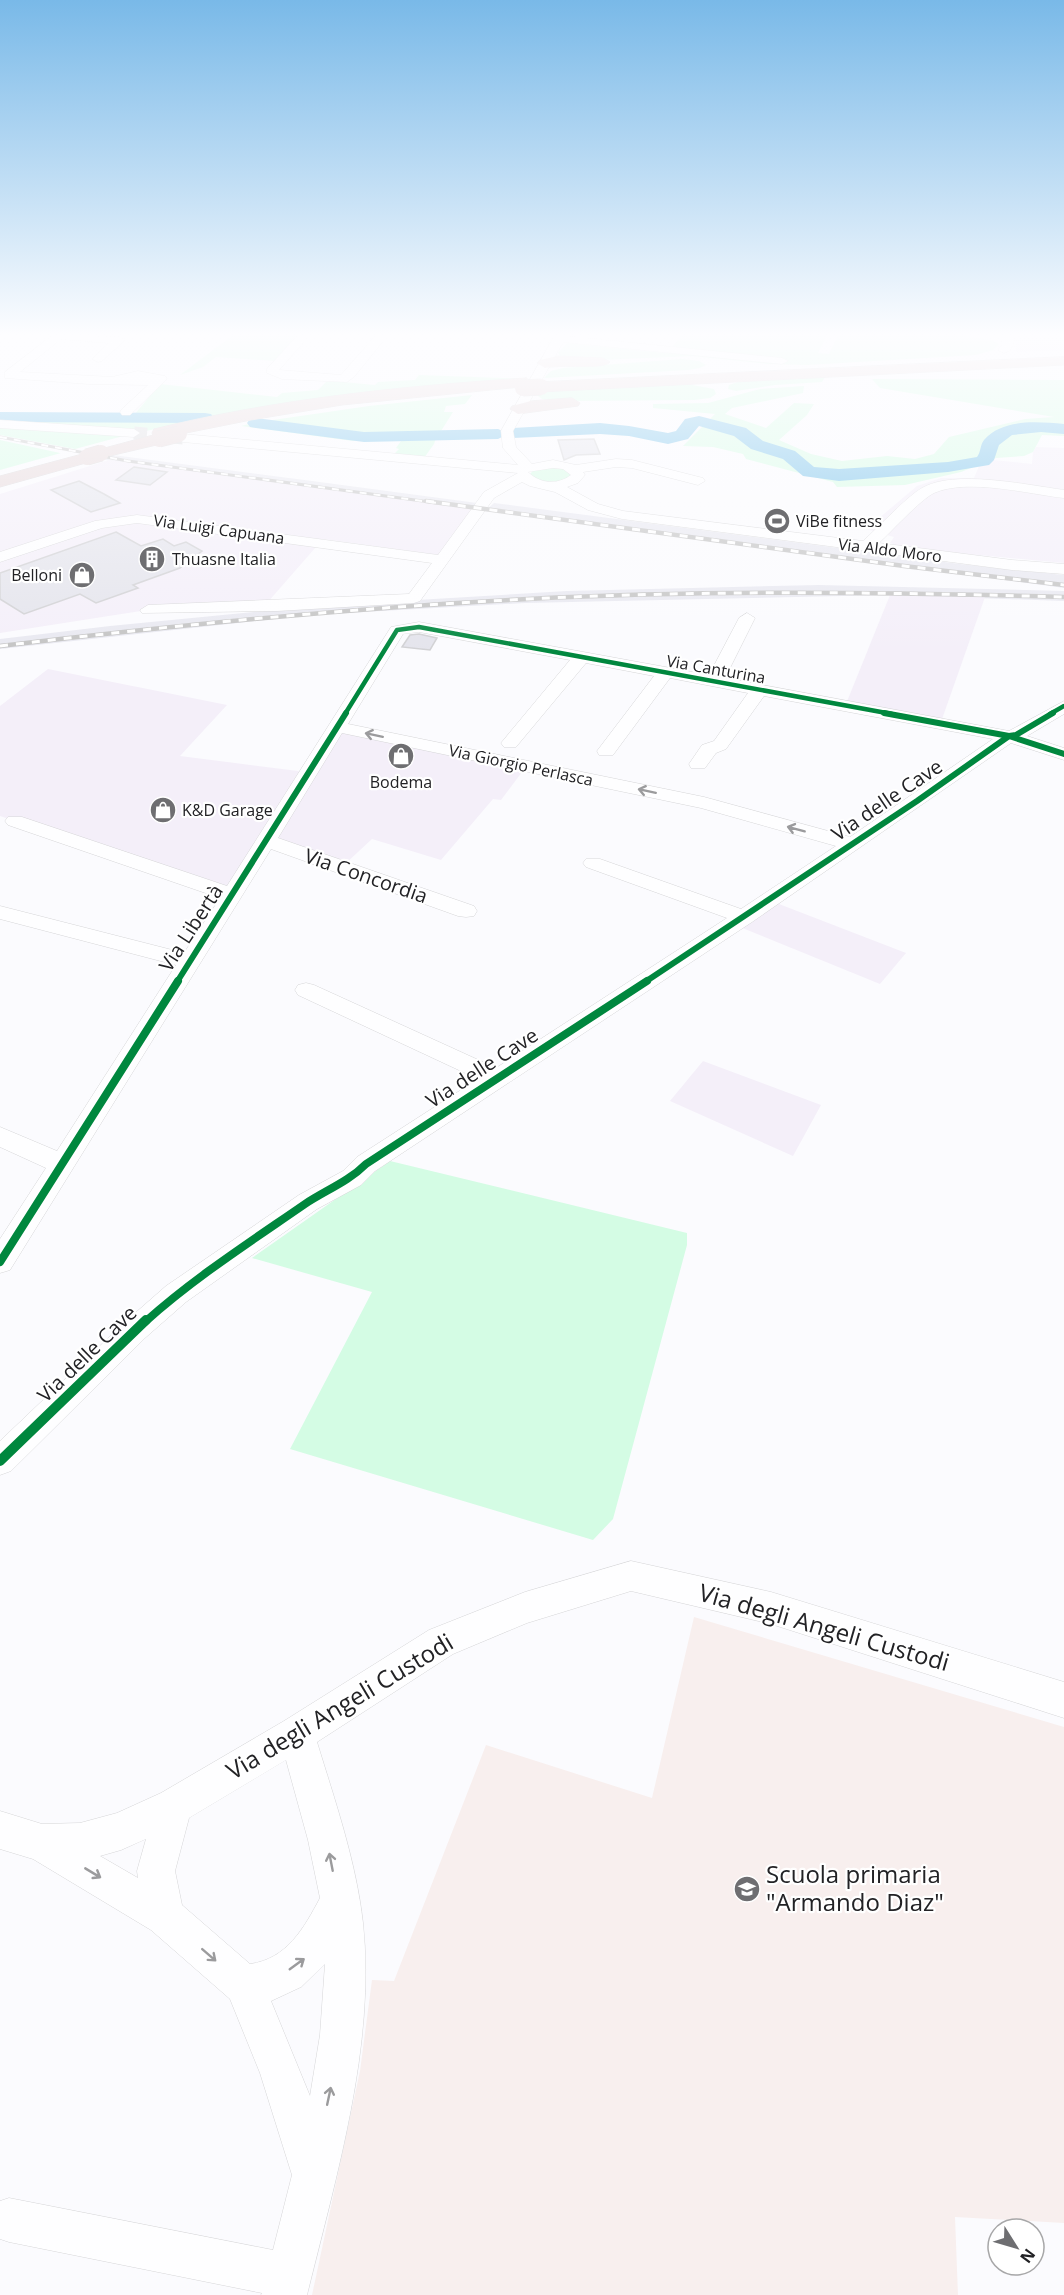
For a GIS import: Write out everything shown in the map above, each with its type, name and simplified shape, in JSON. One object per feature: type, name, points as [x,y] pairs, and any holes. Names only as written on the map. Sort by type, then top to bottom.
[{"type":"highway","points":[[0,482],[118,442]]},
{"type":"highway","points":[[0,475],[135,442]]},
{"type":"street","points":[[242,442],[492,467],[524,473]]},
{"type":"street","points":[[510,443],[546,464]]},
{"type":"street","points":[[492,467],[502,465],[510,443]]},
{"type":"street","points":[[510,443],[524,473]]},
{"type":"street","points":[[504,487],[544,485],[616,463],[632,464],[698,481]]},
{"type":"street","points":[[148,610],[277,606],[414,598],[489,495],[524,473],[546,464],[562,465],[574,475]]},
{"type":"street","name":"Via Aldo Moro","points":[[524,473],[528,481],[577,497],[593,507],[622,515],[1012,565],[1064,569]]},
{"type":"street","points":[[574,475],[572,488],[577,497]]},
{"type":"street","points":[[866,547],[927,491],[934,488],[964,484],[1064,494]]},
{"type":"street","name":"Via Luigi Capuana","points":[[0,557],[99,524],[137,519],[443,560]]},
{"type":"street","points":[[714,682],[747,618]]},
{"type":"street","name":"Via Canturina","points":[[419,627],[1009,736],[1064,754]]},
{"type":"street","name":"Via Libertà","points":[[0,1262],[397,630],[419,627]]},
{"type":"street","points":[[510,743],[581,658]]},
{"type":"street","points":[[606,751],[665,673]]},
{"type":"street","points":[[698,764],[709,749],[720,745],[759,690]]},
{"type":"street","name":"Via delle Cave","points":[[0,1461],[135,1330],[176,1294],[308,1202],[355,1176],[366,1164],[744,917],[1009,736],[1016,735],[1064,706]]},
{"type":"street","name":"Via Giorgio Perlasca","points":[[337,727],[704,803],[853,844]]},
{"type":"street","name":"Via Libertà","points":[[15,821],[232,895]]},
{"type":"street","name":"Via Concordia","points":[[266,841],[466,911]]},
{"type":"street","points":[[593,863],[744,917]]},
{"type":"street","points":[[0,912],[189,962]]},
{"type":"street","points":[[306,990],[497,1078]]},
{"type":"street","points":[[0,1136],[61,1164]]},
{"type":"street","name":"Via degli Angeli Custodi","points":[[0,1830],[42,1843],[80,1842],[121,1831],[174,1806],[297,1734],[441,1642],[525,1608],[631,1576],[771,1608],[1064,1700]]},
{"type":"street","points":[[9,2220],[287,2286],[339,2049],[345,1946],[328,1848],[297,1734]]},
{"type":"street","points":[[165,1916],[156,1871],[174,1806]]},
{"type":"street","points":[[42,1843],[165,1916],[244,1985],[281,2073],[313,2174]]},
{"type":"street","points":[[244,1985],[275,1979],[306,1957],[325,1931],[339,1902]]},
{"type":"shaded area","points":[[1036,447],[1064,448],[1064,563],[905,548],[890,543],[894,537],[866,529],[917,486],[941,478],[974,478],[979,466],[993,460],[1032,464]]},
{"type":"shaded area","points":[[113,455],[477,503],[473,509],[99,459]]},
{"type":"shaded area","points":[[109,460],[473,509],[439,555],[323,539],[267,603],[160,608],[0,633],[0,494]]},
{"type":"shaded area","points":[[494,503],[960,564],[1064,575],[1064,588],[486,510]]},
{"type":"shaded area","points":[[819,585],[1064,591],[1064,601],[890,595],[525,603],[310,615],[0,649],[0,639],[315,606],[567,591]]},
{"type":"shaded area","points":[[890,595],[985,597],[941,722],[846,704]]},
{"type":"shaded area","points":[[48,669],[227,705],[180,756],[306,772],[231,893],[0,816],[0,706]]},
{"type":"shaded area","points":[[339,729],[525,768],[501,800],[493,799],[441,860],[372,839],[344,865],[271,840]]},
{"type":"shaded area","points":[[766,899],[906,953],[880,984],[730,923]]},
{"type":"shaded area","points":[[703,1061],[821,1105],[793,1156],[670,1101]]},
{"type":"shaded area","name":"Scuola primaria \"Armando Diaz\"","points":[[694,1617],[1064,1727],[1064,2223],[1046,2222],[1046,2217],[955,2217],[958,2295],[312,2295],[360,2071],[372,1980],[394,1981],[486,1745],[652,1798]]},
{"type":"green space","points":[[0,442],[61,453],[0,470]]},
{"type":"green space","points":[[38,442],[101,442],[75,449]]},
{"type":"green space","points":[[400,442],[435,442],[424,458],[393,455],[399,449],[396,448]]},
{"type":"green space","points":[[687,442],[784,442],[811,454],[842,461],[887,456],[915,459],[934,454],[944,442],[1038,442],[1033,452],[1024,456],[996,458],[961,472],[905,485],[837,487],[833,482],[746,459],[743,454],[713,447],[683,446]]},
{"type":"green space","points":[[550,467],[569,470],[572,478],[549,484],[529,476],[533,470]]},
{"type":"green space","points":[[390,1161],[687,1233],[687,1245],[613,1519],[593,1540],[290,1449],[372,1292],[252,1258]]},
{"type":"building","points":[[559,442],[595,442],[600,454],[576,455],[564,460]]},
{"type":"building","points":[[134,467],[167,472],[150,485],[116,480]]},
{"type":"building","points":[[79,481],[120,503],[91,512],[51,490]]},
{"type":"building","points":[[116,532],[141,546],[163,539],[174,546],[186,542],[202,551],[180,568],[133,585],[138,588],[96,603],[80,594],[24,614],[0,599],[0,573]]},
{"type":"building","points":[[419,634],[437,638],[430,650],[402,647],[410,635]]},
{"type":"waterway","points":[[753,442],[789,455],[809,472],[839,475],[948,467],[983,461],[988,456],[992,442]]},
{"type":"railway","points":[[27,442],[128,461],[437,503]]},
{"type":"railway","points":[[426,501],[904,566],[1064,585]]},
{"type":"railway","points":[[0,646],[264,618],[528,599],[662,594],[796,593],[1064,597]]},
{"type":"cycle path","points":[[0,1262],[397,630],[419,627],[1009,736],[1064,754]]},
{"type":"cycle path","points":[[0,1461],[135,1330],[176,1294],[308,1202],[352,1178],[366,1164],[691,952],[917,801],[1009,736],[1016,735],[1064,706]]},
{"type":"place","name":"ViBe fitness","points":[[777,521]]},
{"type":"place","name":"Thuasne Italia","points":[[152,559]]},
{"type":"place","name":"Belloni","points":[[82,575]]},
{"type":"place","name":"Bodema","points":[[401,756]]},
{"type":"place","name":"K&D Garage","points":[[163,810]]},
{"type":"place","name":"Scuola primaria \"Armando Diaz\"","points":[[747,1889]]}]
